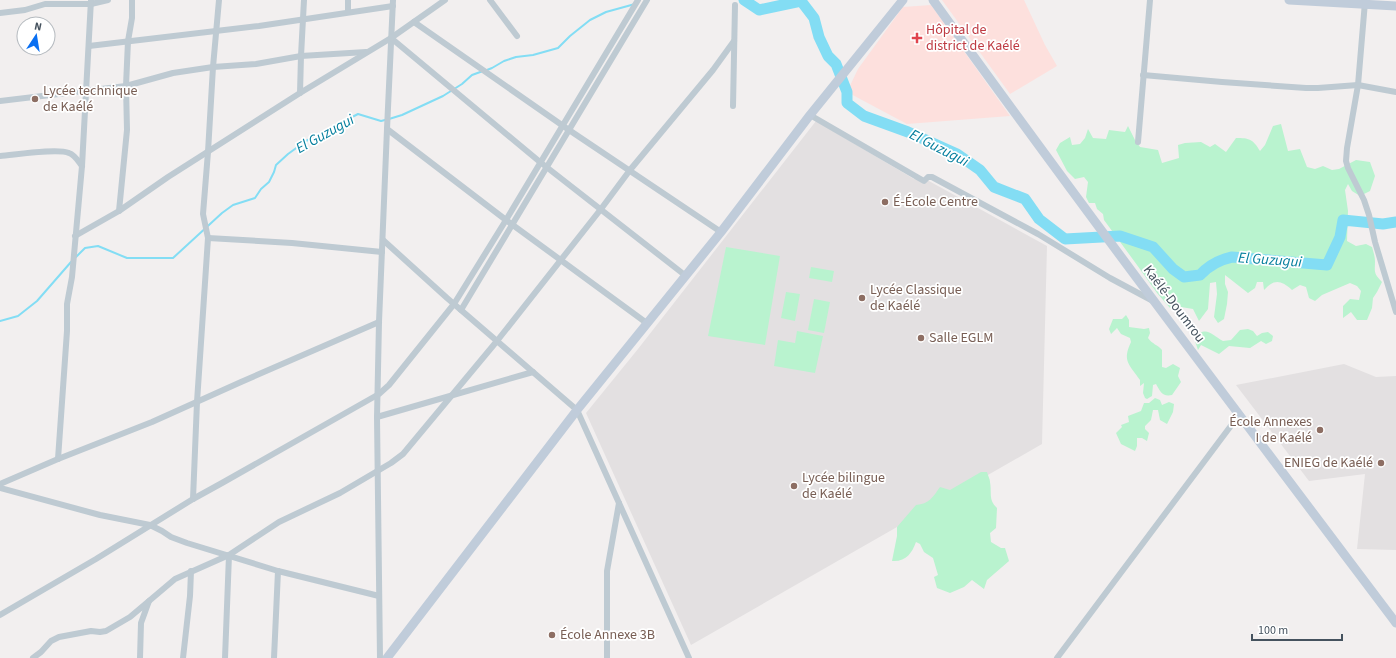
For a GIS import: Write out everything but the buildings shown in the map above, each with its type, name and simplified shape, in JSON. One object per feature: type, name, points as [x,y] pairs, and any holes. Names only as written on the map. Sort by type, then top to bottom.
[{"type":"main road","points":[[387,658],[577,410],[648,324],[721,232],[841,75],[903,0]]},
{"type":"main road","name":"Kaélé-Doumrou","points":[[933,0],[1020,122],[1396,623]]},
{"type":"main road","points":[[1289,0],[1365,1],[1396,6]]},
{"type":"street","points":[[0,13],[25,10],[45,4],[108,0]]},
{"type":"street","points":[[119,211],[127,130],[126,86],[128,42],[132,18],[132,0]]},
{"type":"street","points":[[193,499],[197,402],[208,238],[203,214],[213,67],[220,0]]},
{"type":"street","points":[[300,93],[300,56],[304,0]]},
{"type":"street","points":[[348,0],[348,12]]},
{"type":"street","points":[[76,236],[119,211],[168,177],[300,93],[391,38],[445,0]]},
{"type":"street","points":[[490,0],[517,36]]},
{"type":"street","points":[[0,615],[193,499],[379,394],[398,376],[454,304],[638,0]]},
{"type":"street","points":[[461,310],[647,0]]},
{"type":"street","points":[[1138,142],[1150,0]]},
{"type":"street","points":[[1365,1],[1358,85],[1346,161],[1364,200],[1369,215],[1374,238],[1396,312]]},
{"type":"street","points":[[58,458],[67,331],[67,304],[72,277],[82,166],[91,2]]},
{"type":"street","points":[[89,46],[302,20],[393,3],[379,322],[378,471],[380,658]]},
{"type":"street","points":[[733,106],[735,5]]},
{"type":"street","points":[[414,22],[569,130],[721,232]]},
{"type":"street","points":[[391,38],[540,162],[686,276]]},
{"type":"street","points":[[33,658],[41,652],[50,641],[59,637],[106,631],[130,617],[175,579],[229,555],[279,522],[340,493],[397,460],[404,454],[497,341],[601,210],[630,170],[713,70],[734,41]]},
{"type":"street","points":[[0,101],[126,86],[173,73],[213,67],[256,64],[300,56],[368,52]]},
{"type":"street","points":[[1143,75],[1306,88],[1358,85],[1396,92]]},
{"type":"street","points":[[810,115],[924,181],[928,177],[932,177],[1038,234],[1110,278],[1154,301]]},
{"type":"street","points":[[387,129],[506,220],[648,324]]},
{"type":"street","points":[[0,156],[67,152],[75,157],[82,166]]},
{"type":"street","points":[[208,238],[292,243],[382,252]]},
{"type":"street","points":[[383,240],[447,298],[577,410],[689,658]]},
{"type":"street","points":[[0,484],[58,458],[152,422],[379,322]]},
{"type":"street","points":[[378,417],[533,372]]},
{"type":"street","points":[[1057,658],[1239,415]]},
{"type":"street","points":[[0,488],[100,515],[150,525],[171,537],[187,543],[278,571],[379,596]]},
{"type":"street","points":[[607,658],[607,571],[619,502]]},
{"type":"street","points":[[225,658],[229,555]]},
{"type":"street","points":[[183,658],[190,596],[191,571]]},
{"type":"street","points":[[274,658],[278,571]]},
{"type":"street","points":[[140,658],[141,623],[149,601]]},
{"type":"shaded area","points":[[942,0],[1024,0],[1045,45],[1057,66],[1010,94]]},
{"type":"shaded area","name":"Hôpital de district de Kaélé","points":[[931,5],[1010,116],[907,124],[847,92],[858,69],[903,7]]},
{"type":"shaded area","points":[[816,121],[914,179],[918,175],[1047,246],[1042,444],[691,645],[586,413],[638,349]]},
{"type":"shaded area","name":"École Annexes I de Kaélé","points":[[1344,364],[1376,377],[1396,376],[1396,550],[1357,549],[1365,474],[1309,481],[1236,385]]},
{"type":"green space","points":[[1281,124],[1288,151],[1300,149],[1307,167],[1315,169],[1323,166],[1332,170],[1339,169],[1356,160],[1370,162],[1375,176],[1370,191],[1360,196],[1352,191],[1348,184],[1345,190],[1348,211],[1347,241],[1356,246],[1366,244],[1372,247],[1375,259],[1375,272],[1382,282],[1373,298],[1372,308],[1367,320],[1357,320],[1351,312],[1343,318],[1343,306],[1350,299],[1359,300],[1361,291],[1357,286],[1350,283],[1322,295],[1315,301],[1309,298],[1306,287],[1300,285],[1292,290],[1284,284],[1278,282],[1271,284],[1264,290],[1263,282],[1257,282],[1255,288],[1248,293],[1225,275],[1225,284],[1228,292],[1227,304],[1224,319],[1218,323],[1214,317],[1217,294],[1216,282],[1210,283],[1208,309],[1199,321],[1193,309],[1181,307],[1170,308],[1157,293],[1104,220],[1103,214],[1097,209],[1095,203],[1089,203],[1086,197],[1088,182],[1084,177],[1075,179],[1067,171],[1056,150],[1060,143],[1070,137],[1072,145],[1080,144],[1085,138],[1088,129],[1093,138],[1106,139],[1109,130],[1125,132],[1128,126],[1140,147],[1158,150],[1162,163],[1179,158],[1178,145],[1185,143],[1201,142],[1210,147],[1215,144],[1226,152],[1236,138],[1244,138],[1253,142],[1260,151],[1265,145],[1273,126]]},
{"type":"green space","points":[[726,247],[780,256],[765,345],[708,336]]},
{"type":"green space","points":[[811,267],[834,271],[832,282],[809,278]]},
{"type":"green space","points":[[786,292],[800,294],[795,321],[781,318]]},
{"type":"green space","points":[[814,299],[830,302],[824,333],[808,330]]},
{"type":"green space","points":[[1126,315],[1129,320],[1129,327],[1144,329],[1149,328],[1150,333],[1148,338],[1162,350],[1162,367],[1166,368],[1173,364],[1180,368],[1178,376],[1181,382],[1172,395],[1164,394],[1160,391],[1156,384],[1153,385],[1152,396],[1147,399],[1145,398],[1143,393],[1144,383],[1140,386],[1140,380],[1130,366],[1127,358],[1128,348],[1131,342],[1130,338],[1121,334],[1117,328],[1111,334],[1109,329],[1113,319],[1122,319]]},
{"type":"green space","points":[[1248,329],[1253,331],[1257,336],[1268,332],[1273,336],[1272,341],[1266,344],[1261,341],[1250,348],[1229,346],[1219,354],[1201,345],[1198,350],[1194,338],[1198,334],[1205,331],[1223,341],[1231,340],[1240,330]]},
{"type":"green space","points":[[797,331],[823,336],[815,373],[774,366],[778,340],[795,343]]},
{"type":"green space","points":[[1155,398],[1160,400],[1162,405],[1169,402],[1174,404],[1173,412],[1167,424],[1160,420],[1158,410],[1153,410],[1151,420],[1145,426],[1145,429],[1149,433],[1147,441],[1142,438],[1137,438],[1137,446],[1135,451],[1121,444],[1116,433],[1122,427],[1121,425],[1129,422],[1128,416],[1141,411],[1144,403],[1149,403]]},
{"type":"green space","points":[[981,472],[987,472],[990,481],[991,499],[997,508],[996,528],[990,533],[991,542],[1001,548],[1005,548],[1009,561],[987,580],[984,589],[972,580],[964,587],[950,593],[937,588],[934,577],[938,575],[933,558],[924,552],[920,544],[916,542],[913,550],[908,556],[901,560],[892,561],[897,536],[897,527],[916,505],[927,502],[933,497],[940,487],[950,490]]},
{"type":"waterway","name":"El Guzugui","points":[[744,0],[759,10],[801,1],[814,18],[819,37],[828,56],[836,64],[847,92],[847,103],[864,116],[908,132],[957,154],[980,170],[994,187],[1025,199],[1039,219],[1065,239],[1120,236],[1153,247],[1173,269],[1184,277],[1200,275],[1214,263],[1232,257],[1327,265],[1340,237],[1343,220],[1383,224],[1396,222]]},
{"type":"waterway","name":"El Guzugui","points":[[487,70],[504,61],[516,57],[533,55],[558,48],[590,20],[606,12],[635,4]]},
{"type":"waterway","name":"El Guzugui","points":[[389,119],[402,115],[443,96],[462,84],[472,75],[483,71]]},
{"type":"waterway","name":"El Guzugui","points":[[76,257],[85,248],[98,246],[127,258],[173,258],[222,213],[233,205],[255,198],[261,189],[269,182],[276,165],[306,141],[358,114],[381,121],[385,120]]},
{"type":"waterway","name":"El Guzugui","points":[[0,321],[18,316],[37,301],[71,262]]},
{"type":"place","name":"Hôpital de district de Kaélé","points":[[917,38]]},
{"type":"place","name":"Lycée technique de Kaélé","points":[[35,99]]},
{"type":"place","name":"É-École Centre","points":[[885,202]]},
{"type":"place","name":"Lycée Classique de Kaélé","points":[[862,298]]},
{"type":"place","name":"Salle EGLM","points":[[921,338]]},
{"type":"place","name":"École Annexes I de Kaélé","points":[[1320,430]]},
{"type":"place","name":"ENIEG de Kaélé","points":[[1381,463]]},
{"type":"place","name":"Lycée bilingue de Kaélé","points":[[794,486]]},
{"type":"place","name":"École Annexe 3B","points":[[552,635]]}]
